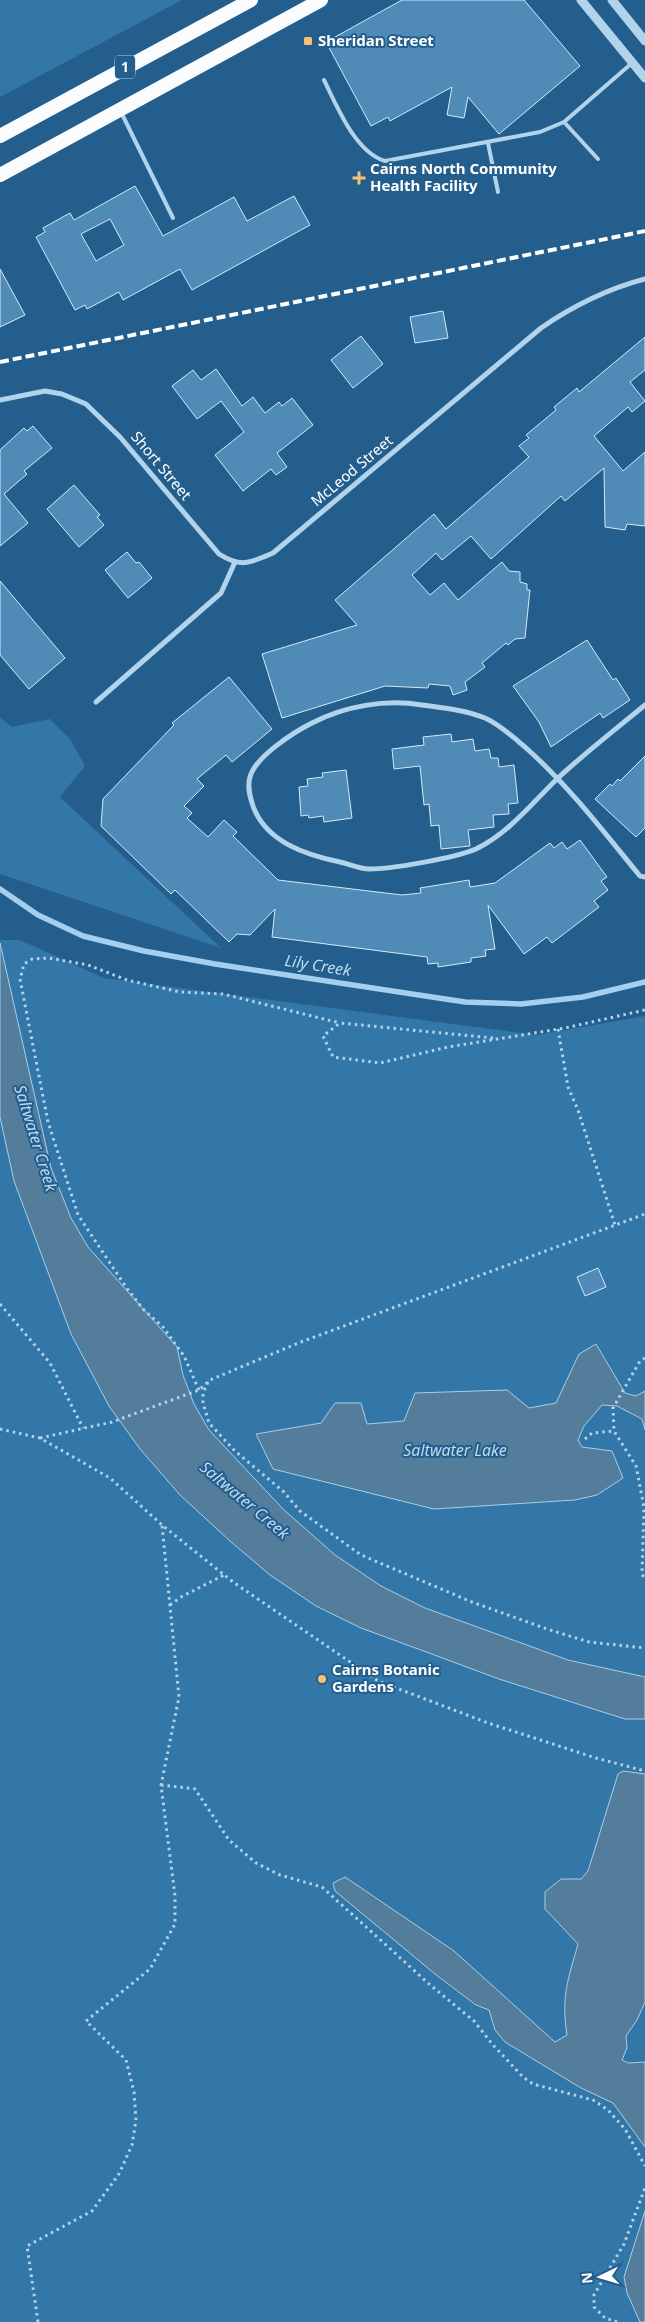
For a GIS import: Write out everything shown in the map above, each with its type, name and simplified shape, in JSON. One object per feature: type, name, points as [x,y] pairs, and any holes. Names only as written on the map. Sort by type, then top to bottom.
[{"type":"highway","name":"1","points":[[0,136],[251,0]]},
{"type":"highway","name":"1","points":[[0,175],[321,0]]},
{"type":"street","points":[[581,0],[645,78]]},
{"type":"street","points":[[612,0],[645,41]]},
{"type":"street","name":"McLeod Street","points":[[235,562],[247,564],[273,553],[541,328],[563,312],[595,296],[645,279]]},
{"type":"street","name":"Short Street","points":[[0,400],[37,391],[62,394],[86,404],[96,412],[219,554],[235,562]]},
{"type":"street","points":[[96,702],[221,593],[235,562]]},
{"type":"street","points":[[645,704],[558,778],[525,813],[478,848],[434,860],[368,869],[315,857],[277,839],[257,818],[249,794],[250,776],[259,761],[280,743],[326,716],[377,704],[408,703],[466,712],[487,719],[513,737],[558,778],[640,876],[645,877]]},
{"type":"lane","points":[[324,80],[350,132],[379,159],[385,161],[540,132],[564,122],[632,62]]},
{"type":"lane","points":[[120,110],[173,218]]},
{"type":"lane","points":[[564,122],[598,159]]},
{"type":"lane","points":[[488,143],[498,192]]},
{"type":"path","points":[[199,1390],[184,1356],[163,1327],[143,1309],[78,1215],[48,1122],[20,979],[24,964],[32,958],[49,958],[88,965],[127,980],[180,992],[223,994],[340,1022],[493,1038]]},
{"type":"path","points":[[340,1022],[323,1036],[333,1057],[380,1063],[493,1038],[558,1029],[645,1010]]},
{"type":"path","points":[[558,1029],[568,1087],[578,1110],[615,1225]]},
{"type":"path","points":[[40,1438],[112,1422],[199,1390],[210,1380],[301,1342],[645,1214]]},
{"type":"path","points":[[0,1304],[50,1363],[83,1428]]},
{"type":"path","points":[[645,1358],[640,1361],[613,1408],[614,1431],[636,1466],[644,1507],[642,1574],[645,1580]]},
{"type":"path","points":[[210,1380],[203,1393],[203,1403],[209,1423],[235,1452],[284,1492],[300,1511],[361,1555],[472,1602],[589,1642],[645,1648]]},
{"type":"path","points":[[0,1429],[40,1438],[110,1478],[162,1525],[224,1575],[378,1681],[488,1723],[645,1771]]},
{"type":"path","points":[[585,1439],[592,1433],[614,1431]]},
{"type":"path","points":[[38,2322],[27,2246],[92,2211],[119,2174],[132,2144],[136,2111],[134,2092],[126,2060],[86,2021],[150,1969],[175,1924],[175,1896],[161,1785],[179,1697],[162,1525]]},
{"type":"path","points":[[170,1606],[181,1597],[224,1575]]},
{"type":"path","points":[[161,1785],[196,1789],[228,1840],[256,1862],[280,1875],[322,1887],[429,1984],[474,2020],[493,2045],[523,2077],[533,2084],[593,2100],[608,2110],[625,2129],[645,2166]]},
{"type":"path","points":[[617,2322],[605,2318],[594,2307],[594,2294],[624,2244],[645,2188]]},
{"type":"shaded area","points":[[0,0],[182,0],[0,97]]},
{"type":"shaded area","points":[[0,718],[12,727],[50,719],[70,739],[85,766],[60,797],[221,948],[0,874]]},
{"type":"shaded area","name":"Cairns Botanic Gardens","points":[[0,940],[20,940],[104,978],[537,1035],[645,1016],[645,2322],[0,2322]]},
{"type":"water","name":"Saltwater Creek","points":[[0,943],[51,1168],[71,1218],[88,1247],[177,1347],[183,1375],[194,1404],[209,1430],[284,1510],[335,1555],[381,1586],[425,1608],[568,1660],[645,1677],[645,1719],[625,1719],[499,1679],[361,1628],[316,1606],[270,1575],[230,1541],[180,1495],[140,1449],[109,1406],[71,1334],[14,1181],[0,1117]]},
{"type":"water","name":"Saltwater Lake","points":[[596,1344],[625,1393],[636,1396],[645,1391],[645,1430],[642,1419],[617,1406],[602,1405],[584,1426],[578,1440],[582,1447],[612,1451],[623,1478],[597,1495],[575,1500],[434,1509],[273,1469],[256,1434],[321,1423],[335,1403],[361,1403],[367,1424],[404,1421],[415,1393],[507,1390],[529,1408],[556,1403],[579,1354]]},
{"type":"water","points":[[623,1771],[645,1774],[645,2002],[637,2020],[626,2036],[627,2048],[622,2060],[628,2063],[645,2062],[645,2147],[613,2103],[581,2088],[505,2042],[495,2030],[489,2010],[476,2005],[435,1974],[335,1891],[333,1883],[345,1877],[454,1951],[555,2042],[567,2035],[565,2021],[566,1988],[578,1944],[545,1909],[545,1892],[561,1879],[581,1879],[588,1871],[618,1774]]},
{"type":"water","points":[[645,2211],[645,2322],[640,2322],[627,2293],[624,2277]]},
{"type":"building","points":[[402,0],[524,0],[580,66],[499,134],[468,97],[464,118],[447,115],[452,87],[390,121],[388,117],[371,126],[326,42]]},
{"type":"building","points":[[135,186],[163,236],[234,197],[247,221],[294,196],[310,225],[192,290],[180,269],[123,300],[119,292],[87,309],[85,305],[75,310],[36,237],[45,232],[43,228],[70,213],[74,220]],"holes":[[[110,219],[124,245],[96,261],[81,234]]]},
{"type":"building","points":[[0,269],[25,315],[0,327]]},
{"type":"building","points":[[443,311],[448,338],[415,343],[410,317]]},
{"type":"building","points":[[361,336],[383,364],[353,388],[331,360]]},
{"type":"building","points":[[645,337],[645,370],[630,382],[645,401],[632,412],[628,407],[594,436],[623,471],[645,452],[645,526],[627,524],[625,530],[605,527],[604,468],[565,501],[561,496],[491,559],[471,536],[442,560],[436,553],[412,575],[430,595],[444,583],[458,600],[502,562],[509,571],[520,572],[520,582],[527,584],[527,590],[530,590],[525,638],[515,639],[508,645],[506,643],[482,663],[485,667],[465,682],[467,690],[453,695],[450,686],[429,684],[428,688],[385,686],[282,718],[262,654],[357,625],[335,600],[434,514],[446,529],[529,457],[519,446],[529,438],[526,435],[556,410],[554,407],[577,388],[579,392]]},
{"type":"building","points":[[216,369],[242,406],[253,397],[265,413],[279,402],[282,406],[292,398],[313,425],[277,453],[287,467],[276,475],[271,469],[243,491],[215,455],[244,432],[221,401],[197,419],[172,386],[193,370],[201,380]]},
{"type":"building","points":[[33,426],[52,448],[24,471],[27,474],[4,494],[28,523],[0,546],[0,450],[24,428],[27,431]]},
{"type":"building","points":[[74,485],[100,515],[97,517],[104,525],[79,547],[47,509]]},
{"type":"building","points":[[127,552],[136,563],[139,562],[152,578],[128,598],[105,570]]},
{"type":"building","points":[[0,581],[65,658],[29,689],[0,655]]},
{"type":"building","points":[[587,640],[613,680],[616,678],[630,700],[603,718],[600,713],[551,747],[539,722],[513,686]]},
{"type":"building","points":[[229,677],[272,729],[232,762],[226,755],[197,779],[204,786],[184,806],[192,813],[187,818],[208,837],[224,820],[237,832],[233,836],[278,880],[402,895],[421,893],[420,888],[469,880],[470,887],[495,883],[550,843],[554,848],[562,842],[567,849],[580,840],[607,877],[601,881],[608,890],[594,901],[599,907],[552,943],[547,937],[524,954],[488,905],[495,949],[485,950],[486,956],[471,958],[471,962],[438,967],[438,963],[428,964],[427,957],[272,937],[275,909],[250,935],[237,934],[229,942],[175,890],[171,894],[101,826],[103,799],[174,725],[172,723]]},
{"type":"building","points":[[451,734],[452,742],[473,739],[475,751],[489,749],[491,758],[498,758],[499,767],[514,765],[518,803],[508,804],[509,814],[493,815],[494,827],[468,830],[470,846],[441,849],[439,825],[431,826],[429,804],[424,805],[420,766],[394,769],[392,749],[424,745],[423,737]]},
{"type":"building","points":[[645,756],[645,828],[636,837],[595,799],[610,784],[612,786],[618,779],[620,781]]},
{"type":"building","points":[[346,770],[352,818],[324,822],[323,816],[309,818],[308,815],[301,816],[299,787],[308,786],[307,779],[323,777],[322,773]]},
{"type":"building","points":[[598,1268],[606,1287],[585,1296],[577,1277]]},
{"type":"waterway","name":"Lily Creek","points":[[0,889],[38,915],[83,936],[144,951],[215,964],[465,1002],[521,1004],[583,997],[645,982]]},
{"type":"railway","points":[[0,362],[645,231]]},
{"type":"place","name":"Sheridan Street","points":[[308,41]]},
{"type":"place","name":"Cairns North Community Health Facility","points":[[359,178]]},
{"type":"place","name":"Cairns Botanic Gardens","points":[[322,1679]]}]
